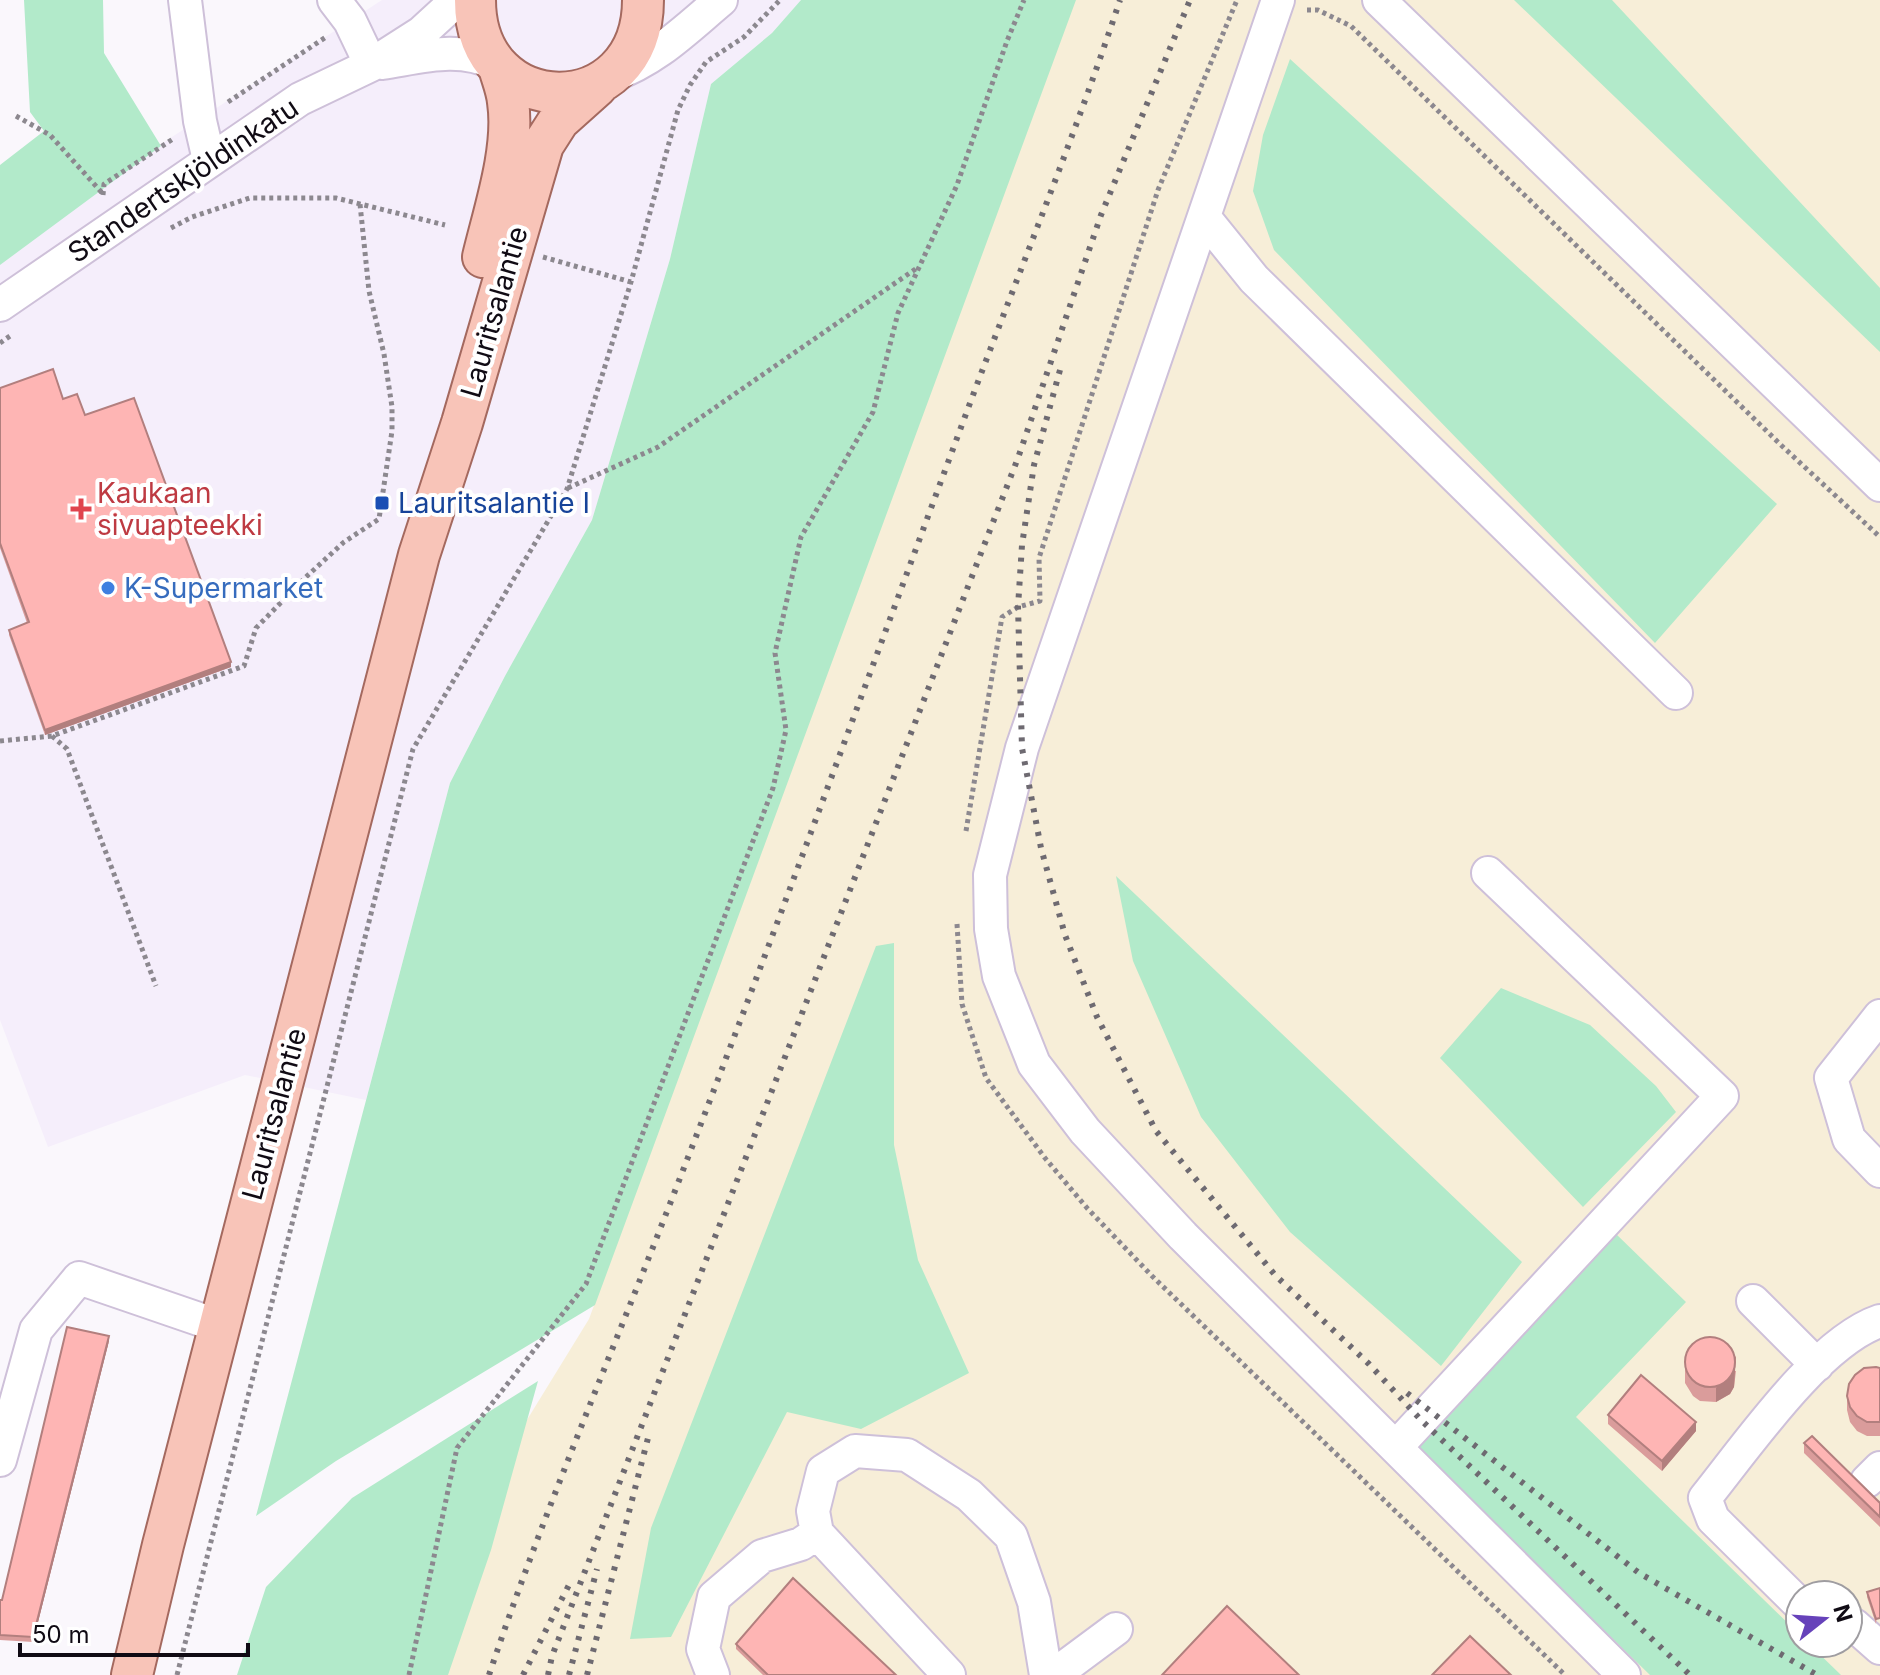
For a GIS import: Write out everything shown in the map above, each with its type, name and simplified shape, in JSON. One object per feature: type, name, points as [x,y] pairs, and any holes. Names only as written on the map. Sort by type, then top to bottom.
[{"type":"main road","name":"Lauritsalantie","points":[[419,555],[444,416],[504,167],[509,129],[508,102],[498,68],[477,25],[475,0]]},
{"type":"main road","name":"Lauritsalantie","points":[[132,1675],[419,555],[462,423],[543,145],[559,120],[627,58],[643,17],[643,0]]},
{"type":"main road","points":[[498,68],[528,88],[552,92],[575,91],[604,81]]},
{"type":"street","points":[[185,0],[200,121],[209,160]]},
{"type":"street","points":[[334,0],[350,21],[371,65]]},
{"type":"street","name":"Standertskjöldinkatu","points":[[6,320],[209,160],[300,99],[371,65],[421,33],[457,0]]},
{"type":"street","points":[[604,81],[662,51],[721,0]]},
{"type":"street","points":[[1379,0],[1880,485]]},
{"type":"street","points":[[1276,5],[1022,748],[990,875],[991,929],[999,976],[1034,1064],[1085,1131],[1183,1236],[1624,1675]]},
{"type":"street","name":"Standertskjöldinkatu","points":[[371,65],[465,53],[479,56],[498,68]]},
{"type":"street","points":[[1204,217],[1254,279],[1676,693]]},
{"type":"street","points":[[1396,1447],[1722,1096],[1488,873]]},
{"type":"street","points":[[1880,1016],[1831,1078],[1849,1139],[1880,1171]]},
{"type":"street","points":[[0,1460],[36,1330],[79,1278],[219,1326]]},
{"type":"street","points":[[1753,1301],[1817,1365]]},
{"type":"street","points":[[1784,1589],[1713,1519],[1705,1498],[1781,1404],[1835,1345],[1864,1326],[1880,1321]]},
{"type":"street","points":[[949,1675],[817,1533],[813,1511],[823,1471],[855,1451],[907,1455],[969,1495],[1011,1536],[1034,1602],[1046,1675]]},
{"type":"street","points":[[713,1675],[703,1649],[714,1597],[762,1556],[801,1544],[817,1533]]},
{"type":"street","points":[[1054,1675],[1116,1629]]},
{"type":"street","points":[[1864,1634],[1880,1648]]},
{"type":"path","points":[[177,1675],[413,749],[567,489],[631,282],[668,141],[690,85],[706,62],[744,37],[780,0]]},
{"type":"path","points":[[409,1675],[457,1448],[586,1284],[773,788],[786,730],[775,653],[801,537],[873,412],[898,313],[957,185],[1024,0]]},
{"type":"path","points":[[964,841],[1002,617],[1018,607],[1040,601],[1039,558],[1158,190],[1237,0]]},
{"type":"path","points":[[1227,19],[1276,5],[1318,10],[1351,26],[1770,435],[1880,537]]},
{"type":"path","points":[[16,116],[50,135],[103,195]]},
{"type":"path","points":[[165,232],[192,217],[250,198],[336,198],[445,225]]},
{"type":"path","points":[[0,741],[52,736],[244,666],[256,628],[335,551],[379,519],[392,431],[392,407],[384,354],[369,291],[360,204]]},
{"type":"path","points":[[538,255],[631,282]]},
{"type":"path","points":[[567,489],[658,447],[920,266]]},
{"type":"path","points":[[0,343],[6,320]]},
{"type":"path","points":[[52,736],[67,749],[156,986]]},
{"type":"path","points":[[957,919],[962,1004],[986,1078],[1045,1158],[1087,1208],[1152,1276],[1565,1675]]},
{"type":"shaded area","points":[[382,0],[801,0],[772,33],[711,84],[670,259],[592,520],[505,676],[450,783],[366,1100],[245,1075],[48,1147],[0,1020],[0,249]]},
{"type":"shaded area","points":[[1063,0],[1880,0],[1880,1675],[433,1675],[477,1501],[589,1319],[795,760]]},
{"type":"green space","points":[[24,0],[103,0],[104,53],[161,146],[0,265],[0,165],[44,131],[30,112]]},
{"type":"green space","points":[[801,0],[1076,0],[595,1305],[336,1461],[256,1516],[450,783],[505,676],[592,520],[670,259],[711,84],[772,33]]},
{"type":"green space","points":[[1514,0],[1612,0],[1880,288],[1880,352]]},
{"type":"green space","points":[[1290,59],[1777,504],[1655,643],[1274,250],[1253,191],[1263,135]]},
{"type":"green space","points":[[1116,876],[1522,1262],[1441,1366],[1290,1232],[1201,1117],[1133,961]]},
{"type":"green space","points":[[894,943],[894,1145],[918,1260],[969,1373],[861,1429],[787,1412],[671,1637],[630,1639],[651,1528],[876,946]]},
{"type":"green space","points":[[1501,988],[1590,1025],[1656,1086],[1676,1112],[1583,1207],[1440,1058]]},
{"type":"green space","points":[[1614,1232],[1686,1302],[1576,1417],[1784,1619],[1784,1659],[1824,1659],[1841,1675],[1650,1675],[1417,1449]]},
{"type":"green space","points":[[538,1381],[491,1550],[448,1675],[237,1675],[266,1587],[352,1498]]},
{"type":"building","name":"K-Supermarket","points":[[53,369],[63,399],[77,394],[85,415],[134,398],[231,662],[45,730],[9,630],[29,622],[0,543],[0,388]]},
{"type":"building","points":[[67,1327],[109,1336],[33,1637],[0,1635],[0,1600]]},
{"type":"building","points":[[1710,1337],[1728,1344],[1735,1362],[1728,1380],[1710,1387],[1692,1380],[1685,1362],[1692,1344]]},
{"type":"building","points":[[1864,1368],[1880,1368],[1880,1422],[1867,1422],[1850,1407],[1847,1396],[1849,1384],[1855,1375]]},
{"type":"building","points":[[1641,1375],[1696,1422],[1662,1461],[1608,1415]]},
{"type":"building","points":[[1812,1436],[1880,1503],[1880,1517],[1804,1443]]},
{"type":"building","points":[[793,1578],[896,1675],[768,1675],[736,1644]]},
{"type":"building","points":[[1880,1588],[1880,1618],[1876,1619],[1867,1592]]},
{"type":"building","points":[[1227,1606],[1299,1675],[1162,1675]]},
{"type":"building","points":[[1470,1636],[1511,1675],[1432,1675]]},
{"type":"railway","points":[[489,1675],[555,1494],[747,1003],[1120,0]]},
{"type":"railway","points":[[548,1675],[552,1656],[1018,458],[1101,215],[1190,0]]},
{"type":"railway","points":[[1060,370],[1034,465],[1022,545],[1018,607],[1022,748],[1041,848],[1065,935],[1097,1017],[1156,1131],[1275,1275],[1369,1364],[1421,1420],[1690,1675]]},
{"type":"railway","points":[[1407,1393],[1639,1573],[1817,1675]]},
{"type":"railway","points":[[587,1675],[648,1438]]},
{"type":"railway","points":[[569,1675],[597,1569]]},
{"type":"railway","points":[[523,1675],[571,1581]]},
{"type":"place","name":"Lauritsalantie I","points":[[382,503]]},
{"type":"place","name":"Kaukaan sivuapteekki","points":[[81,509]]},
{"type":"place","name":"K-Supermarket","points":[[108,588]]}]
